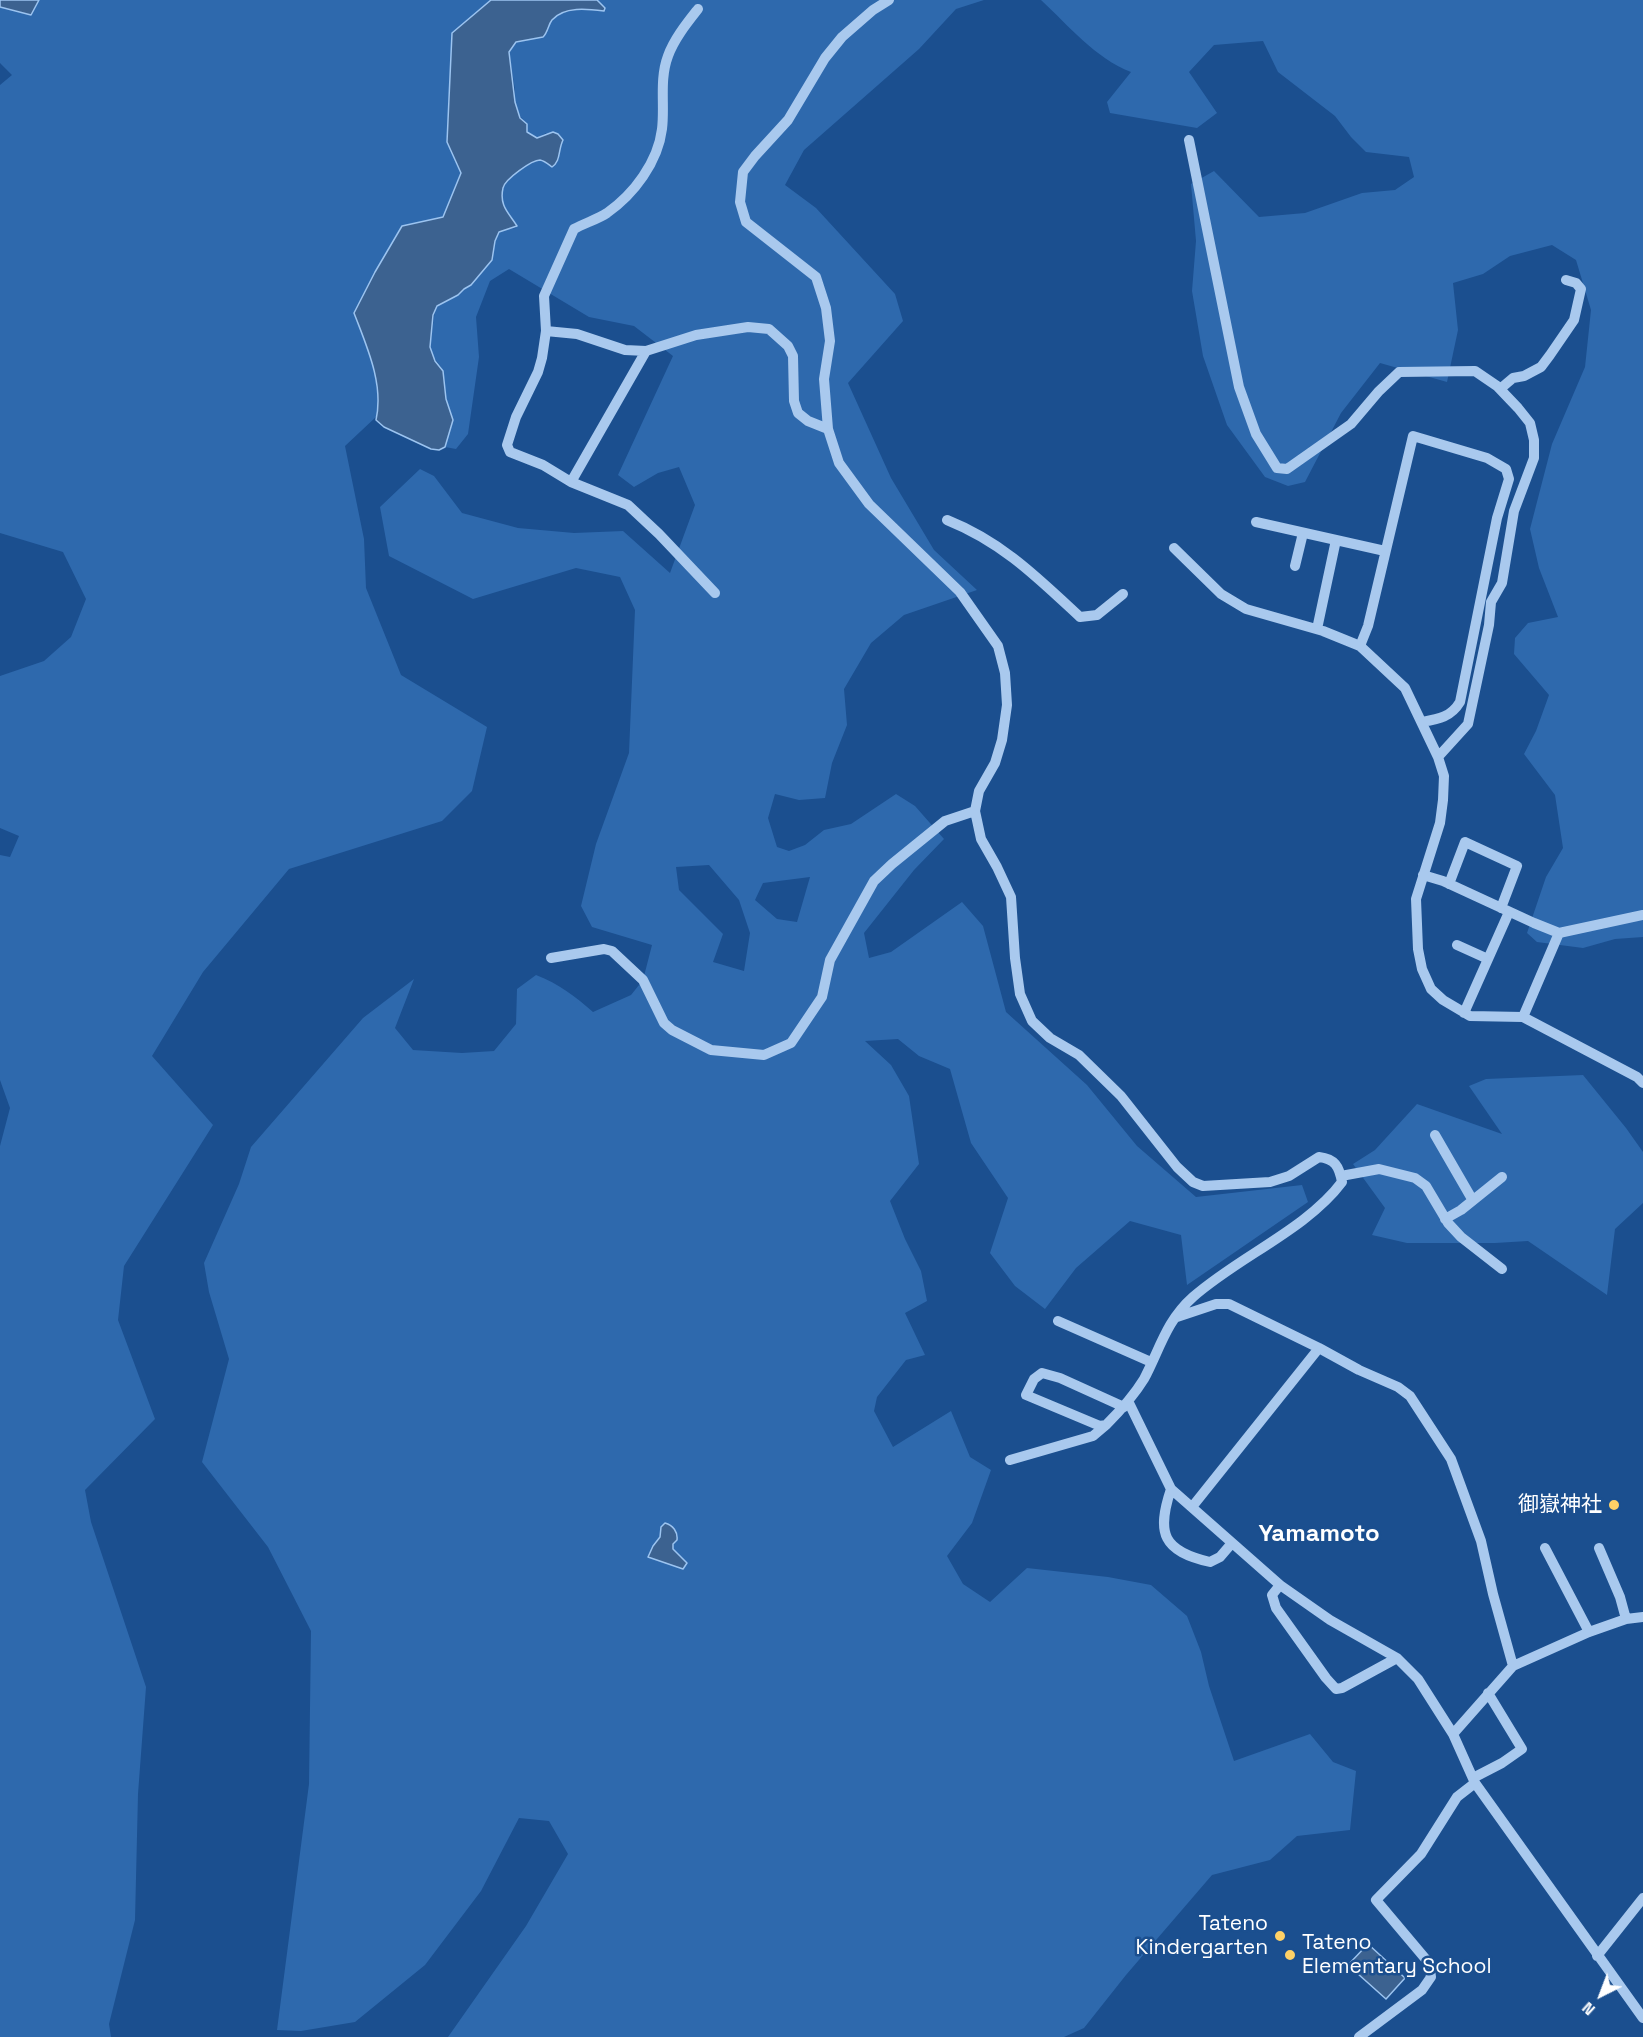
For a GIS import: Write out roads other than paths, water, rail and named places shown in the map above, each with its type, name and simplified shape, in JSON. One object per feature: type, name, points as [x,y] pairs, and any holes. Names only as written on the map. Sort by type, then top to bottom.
[{"type":"street","points":[[889,0],[873,9],[842,37],[825,58],[788,120],[743,172],[740,202],[746,222],[816,278],[826,308],[830,341],[824,379],[828,429],[839,463],[869,504],[960,592],[998,646],[1005,673],[1007,705],[1004,728],[995,763],[979,791],[975,811],[981,839],[1011,897],[1020,994],[1032,1021],[1050,1038],[1079,1055],[1121,1096],[1177,1167],[1193,1182],[1203,1186],[1270,1182],[1289,1176],[1319,1157],[1329,1159],[1340,1170],[1342,1182],[1332,1195],[1296,1224],[1193,1297],[1173,1319],[1127,1405],[1107,1425],[1093,1436],[1010,1460]]},
{"type":"street","points":[[698,9],[668,55],[663,74],[662,130],[656,151],[642,178],[606,214],[574,229],[544,296],[546,331],[538,372],[516,417],[507,445],[510,452],[543,465],[571,482],[628,505],[715,593]]},
{"type":"street","points":[[1189,140],[1239,387],[1256,434],[1277,468],[1287,470],[1351,424],[1379,391],[1399,372],[1476,371],[1500,389],[1530,423],[1534,440],[1534,458],[1514,511],[1502,583],[1491,602],[1489,625],[1468,724],[1438,757]]},
{"type":"street","points":[[1500,389],[1513,378],[1524,376],[1541,367],[1574,320],[1581,289],[1576,283],[1566,280]]},
{"type":"street","points":[[546,331],[577,334],[625,350],[646,351],[696,335],[748,327],[769,329],[788,346],[793,356],[794,402],[798,413],[808,421],[828,429]]},
{"type":"street","points":[[571,482],[646,351]]},
{"type":"street","points":[[1360,646],[1368,626],[1413,436],[1487,458],[1506,470],[1509,479],[1497,518],[1460,702],[1454,712],[1422,723]]},
{"type":"street","points":[[947,520],[974,531],[1021,563],[1080,616],[1097,615],[1123,594]]},
{"type":"street","points":[[1256,522],[1385,551]]},
{"type":"street","points":[[1295,566],[1303,533]]},
{"type":"street","points":[[1317,629],[1336,540]]},
{"type":"street","points":[[1174,548],[1221,594],[1246,609],[1317,629],[1360,646],[1405,688],[1438,757],[1444,776],[1440,823],[1416,899],[1418,949],[1422,969],[1431,989],[1443,1000],[1470,1016],[1523,1017],[1637,1077],[1643,1083]]},
{"type":"street","points":[[551,958],[604,949],[612,951],[643,980],[664,1023],[672,1030],[711,1050],[764,1055],[791,1043],[822,997],[830,960],[874,881],[945,821],[975,811]]},
{"type":"street","points":[[1449,884],[1465,842],[1517,866],[1488,959],[1464,1013]]},
{"type":"street","points":[[1423,875],[1449,884],[1559,933],[1643,915]]},
{"type":"street","points":[[1523,1017],[1559,933]]},
{"type":"street","points":[[1457,945],[1488,959]]},
{"type":"street","points":[[1435,1135],[1472,1199]]},
{"type":"street","points":[[1341,1176],[1379,1169],[1414,1178],[1426,1186],[1445,1219],[1461,1237],[1502,1269]]},
{"type":"street","points":[[1445,1219],[1461,1210],[1502,1177]]},
{"type":"street","points":[[1173,1319],[1216,1304],[1228,1304],[1359,1370],[1398,1387],[1410,1396],[1451,1459],[1481,1541],[1492,1593],[1513,1666]]},
{"type":"street","points":[[1058,1322],[1151,1362]]},
{"type":"street","points":[[1192,1507],[1319,1348]]},
{"type":"street","points":[[1107,1425],[1100,1426],[1026,1395],[1034,1379],[1042,1373],[1127,1405],[1171,1489],[1280,1585],[1330,1620],[1397,1659],[1418,1678],[1453,1734],[1474,1780],[1643,2018]]},
{"type":"street","points":[[1171,1489],[1164,1511],[1164,1525],[1166,1540],[1179,1552],[1210,1562],[1220,1557],[1232,1543]]},
{"type":"street","points":[[1545,1548],[1589,1632]]},
{"type":"street","points":[[1599,1548],[1620,1597],[1626,1619]]},
{"type":"street","points":[[1280,1585],[1272,1595],[1276,1608],[1336,1689],[1397,1659]]},
{"type":"street","points":[[1453,1734],[1513,1666],[1589,1632],[1626,1619],[1643,1617]]},
{"type":"street","points":[[1359,2037],[1422,1990],[1431,1977],[1430,1963],[1376,1900],[1421,1854],[1457,1797],[1474,1780],[1522,1749],[1488,1693]]},
{"type":"street","points":[[1598,1956],[1643,1898]]},
{"type":"place","name":"御嶽神社","points":[[1614,1505]]},
{"type":"place","name":"Tateno Kindergarten","points":[[1280,1936]]},
{"type":"place","name":"Tateno Elementary School","points":[[1290,1955]]},
{"type":"district","name":"Yamamoto","points":[[1319,1534]]}]
